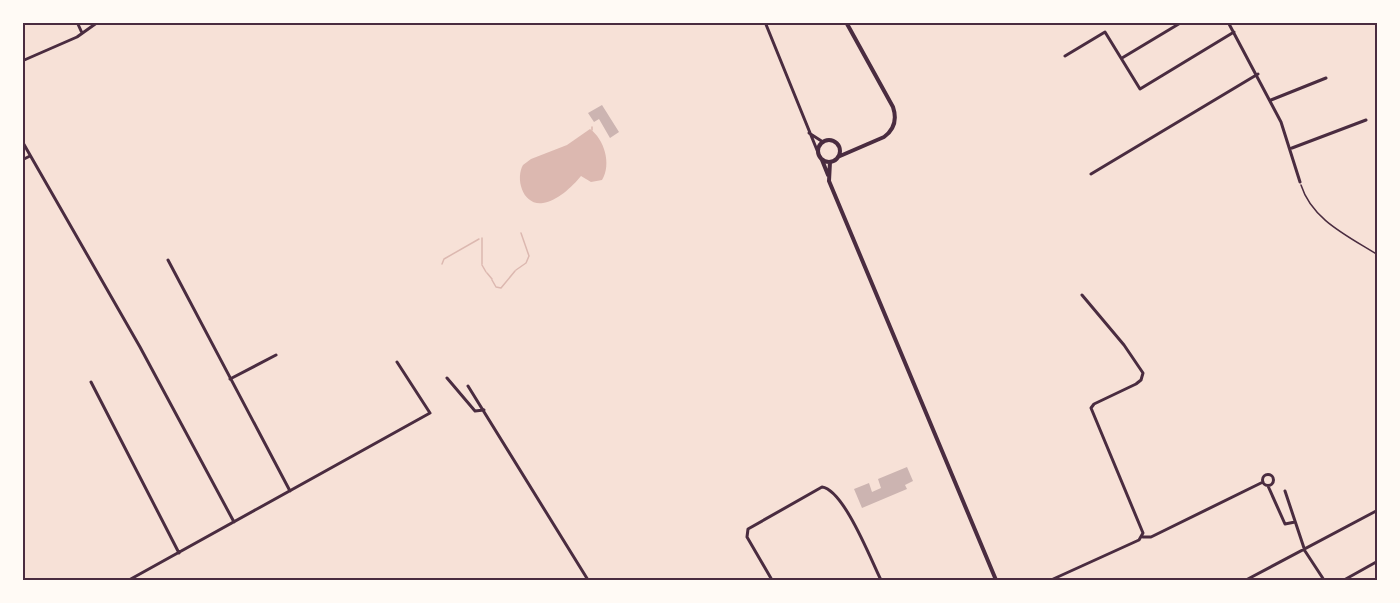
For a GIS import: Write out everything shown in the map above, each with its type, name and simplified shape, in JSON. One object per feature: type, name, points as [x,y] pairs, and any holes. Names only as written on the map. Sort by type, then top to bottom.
[{"type":"street","points":[[77,22],[82,33]]},
{"type":"street","points":[[22,61],[82,33],[98,22]]},
{"type":"street","points":[[765,22],[994,580]]},
{"type":"street","points":[[830,162],[887,135],[893,128],[895,116],[891,104],[846,22]]},
{"type":"street","points":[[1122,58],[1182,22]]},
{"type":"street","points":[[1235,22],[1229,24],[1271,100],[1292,148],[1300,182]]},
{"type":"street","points":[[1065,56],[1106,32],[1140,89],[1234,32]]},
{"type":"street","points":[[1091,174],[1258,74]]},
{"type":"street","points":[[1271,100],[1326,78]]},
{"type":"street","points":[[1292,148],[1366,120]]},
{"type":"street","points":[[809,133],[823,142],[832,141],[839,146],[857,148]]},
{"type":"street","points":[[22,141],[140,347],[234,522]]},
{"type":"street","points":[[820,157],[819,149],[823,142]]},
{"type":"street","points":[[839,146],[840,156]]},
{"type":"street","points":[[22,160],[30,156]]},
{"type":"street","points":[[820,157],[830,162]]},
{"type":"street","points":[[829,178],[830,162]]},
{"type":"street","points":[[168,260],[290,491]]},
{"type":"street","points":[[1082,295],[1125,345],[1143,373],[1141,380],[1136,384],[1094,404],[1091,408],[1142,529],[1142,536]]},
{"type":"street","points":[[230,379],[276,355]]},
{"type":"street","points":[[129,580],[430,413],[397,362]]},
{"type":"street","points":[[447,378],[475,411],[484,410]]},
{"type":"street","points":[[91,382],[179,553]]},
{"type":"street","points":[[468,386],[500,434],[588,580]]},
{"type":"street","points":[[1051,580],[1142,536],[1150,537],[1263,482],[1266,476],[1272,477],[1273,483],[1268,486]]},
{"type":"street","points":[[1263,482],[1268,486],[1285,524],[1295,522]]},
{"type":"street","points":[[772,580],[747,537],[748,529],[822,487],[831,489],[843,505],[881,580]]},
{"type":"street","points":[[1285,491],[1305,549],[1324,580]]},
{"type":"street","points":[[1246,580],[1377,510]]},
{"type":"street","points":[[1344,580],[1377,561]]},
{"type":"path","points":[[1300,182],[1305,199],[1320,217],[1377,255]]},
{"type":"shaded area","points":[[590,129],[603,145],[605,152],[606,167],[602,180],[591,182],[581,176],[569,189],[554,199],[543,203],[530,200],[522,190],[520,177],[523,165],[531,159],[567,145]]},
{"type":"building","points":[[602,105],[619,132],[610,138],[599,119],[594,122],[588,113]]},
{"type":"building","points":[[907,467],[913,481],[905,485],[907,489],[862,508],[854,489],[869,483],[872,492],[881,488],[878,479]]},
{"type":"waterway","points":[[516,270],[526,263],[529,256],[521,233]]},
{"type":"waterway","points":[[482,238],[482,264]]},
{"type":"waterway","points":[[442,264],[444,259],[479,239]]},
{"type":"waterway","points":[[482,265],[486,272]]},
{"type":"waterway","points":[[492,280],[496,287],[501,288],[515,271]]},
{"type":"waterway","points":[[487,273],[492,279]]}]
